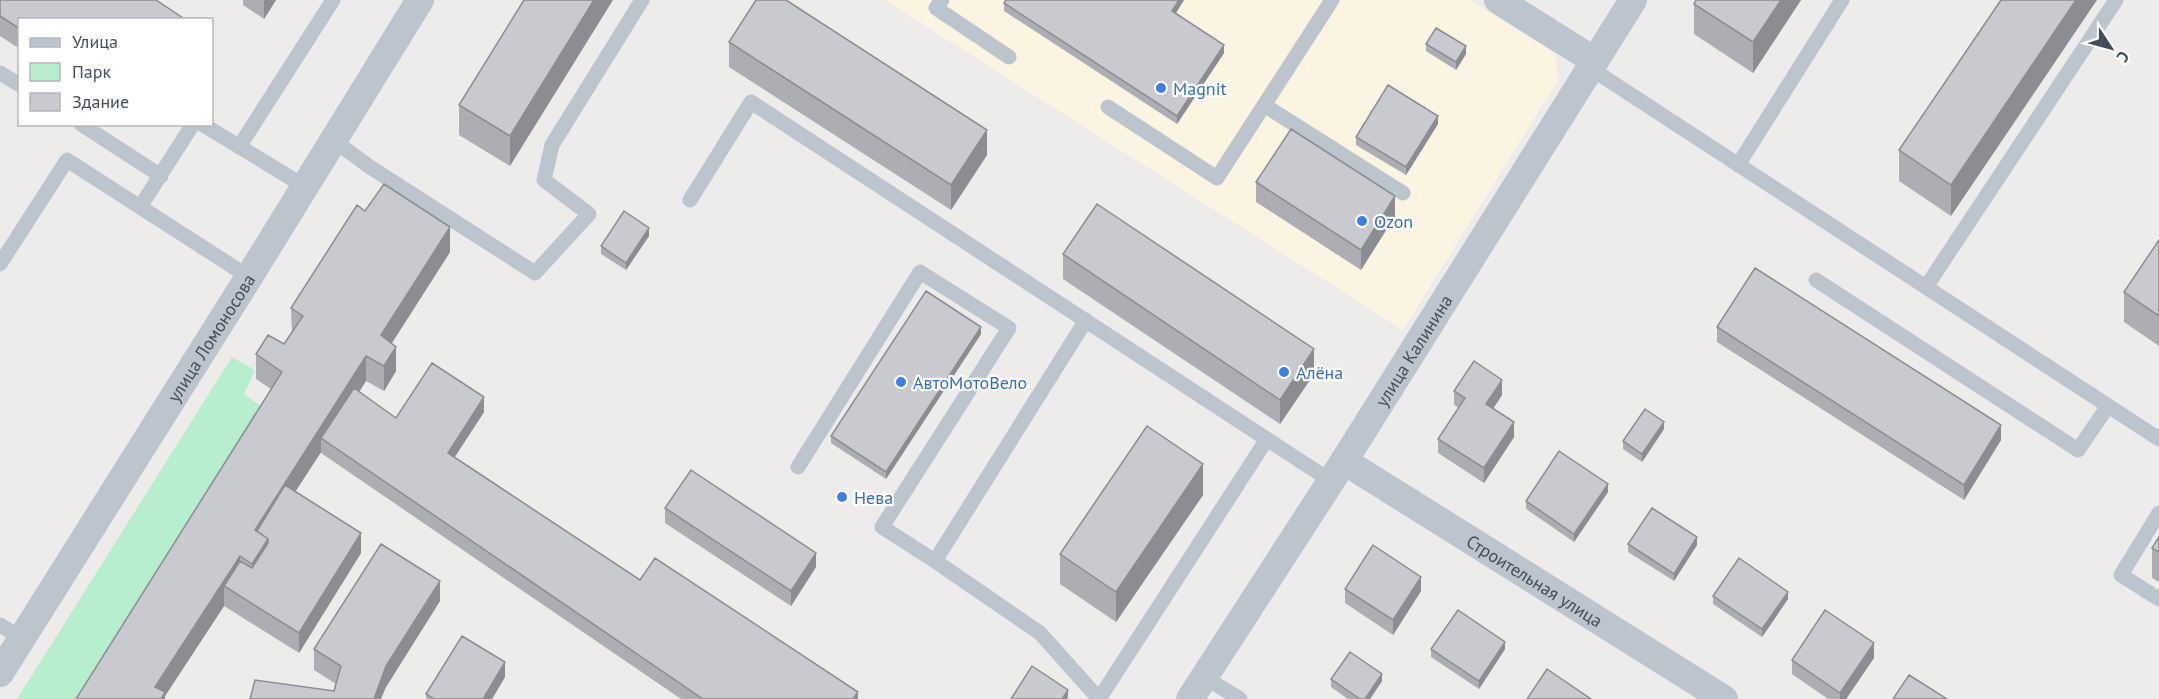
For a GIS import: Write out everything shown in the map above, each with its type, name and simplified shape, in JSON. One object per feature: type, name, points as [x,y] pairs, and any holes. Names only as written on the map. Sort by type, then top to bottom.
[{"type":"street","name":"улица Ломоносова","points":[[0,673],[11,632],[249,277],[420,0]]},
{"type":"street","points":[[1498,0],[1592,64]]},
{"type":"street","name":"улица Калинина","points":[[1197,688],[1338,471],[1633,0]]},
{"type":"street","name":"Строительная улица","points":[[1338,471],[1724,699]]},
{"type":"lane","points":[[239,147],[333,0]]},
{"type":"lane","points":[[333,140],[370,167],[534,273],[589,213],[544,180],[552,145],[642,0]]},
{"type":"lane","points":[[942,0],[936,8],[1009,57]]},
{"type":"lane","points":[[1107,107],[1217,178],[1332,0]]},
{"type":"lane","points":[[1738,165],[1842,0]]},
{"type":"lane","points":[[1926,287],[2116,0]]},
{"type":"lane","points":[[1592,64],[1738,165],[2159,439]]},
{"type":"lane","points":[[0,73],[18,84]]},
{"type":"lane","points":[[690,200],[751,102],[1266,439],[1338,471]]},
{"type":"lane","points":[[1264,105],[1403,193]]},
{"type":"lane","points":[[84,126],[161,176]]},
{"type":"lane","points":[[140,207],[192,126]]},
{"type":"lane","points":[[205,126],[304,186]]},
{"type":"lane","points":[[0,264],[67,160],[249,277]]},
{"type":"lane","points":[[798,467],[920,272],[1009,328],[882,527],[1040,633],[1099,699],[1266,439]]},
{"type":"lane","points":[[1816,280],[2078,450],[2108,406]]},
{"type":"lane","points":[[935,561],[1086,320]]},
{"type":"lane","points":[[2159,513],[2121,575],[2159,599]]},
{"type":"lane","points":[[1197,688],[1240,699]]},
{"type":"shaded area","points":[[885,0],[1470,0],[1555,53],[1558,80],[1403,330]]},
{"type":"green space","points":[[232,357],[255,370],[244,394],[264,408],[80,699],[17,699]]},
{"type":"building","points":[[0,0],[156,0],[183,18],[18,18],[18,28],[0,16]]},
{"type":"building","points":[[524,0],[594,0],[510,136],[459,105]]},
{"type":"building","points":[[756,0],[786,0],[987,130],[951,185],[729,42]]},
{"type":"building","name":"Magnit","points":[[1006,0],[1179,0],[1172,11],[1224,45],[1177,116],[1004,3]]},
{"type":"building","points":[[1696,0],[1781,0],[1753,42],[1694,4]]},
{"type":"building","points":[[2001,0],[2076,0],[1951,185],[1899,150]]},
{"type":"building","points":[[1436,28],[1466,46],[1456,62],[1426,44]]},
{"type":"building","points":[[1388,85],[1438,116],[1406,167],[1356,137]]},
{"type":"building","points":[[1291,129],[1395,196],[1361,250],[1256,182]]},
{"type":"building","points":[[384,184],[450,227],[381,335],[396,347],[384,366],[366,356],[255,530],[268,539],[252,564],[240,556],[155,687],[165,692],[161,699],[76,699],[282,372],[256,354],[268,335],[284,344],[303,316],[291,308],[357,205],[365,211]]},
{"type":"building","points":[[1097,204],[1314,349],[1280,400],[1063,254]]},
{"type":"building","points":[[624,211],[649,228],[626,263],[601,246]]},
{"type":"building","points":[[2159,240],[2159,316],[2124,292]]},
{"type":"building","points":[[1755,268],[2001,425],[1964,485],[1717,327]]},
{"type":"building","points":[[926,291],[981,327],[886,472],[831,436]]},
{"type":"building","points":[[1474,361],[1502,380],[1486,404],[1514,422],[1484,468],[1438,439],[1465,398],[1454,391]]},
{"type":"building","points":[[432,363],[484,397],[448,453],[640,580],[655,558],[858,692],[853,699],[703,699],[321,438],[354,388],[396,418]]},
{"type":"building","points":[[1645,409],[1664,422],[1642,454],[1623,441]]},
{"type":"building","points":[[1147,426],[1203,464],[1116,592],[1060,554]]},
{"type":"building","points":[[1559,451],[1608,484],[1574,534],[1526,501]]},
{"type":"building","points":[[691,470],[816,553],[791,591],[665,508]]},
{"type":"building","points":[[285,485],[361,533],[299,633],[224,586],[240,561],[252,568],[268,543],[268,539],[257,531]]},
{"type":"building","points":[[1652,508],[1697,537],[1674,574],[1628,544]]},
{"type":"building","points":[[2159,537],[2159,552],[2152,548]]},
{"type":"building","points":[[381,544],[440,581],[386,666],[374,699],[250,699],[255,680],[334,691],[341,666],[314,649]]},
{"type":"building","points":[[1373,545],[1421,577],[1393,620],[1345,589]]},
{"type":"building","points":[[1739,558],[1788,592],[1762,629],[1713,596]]},
{"type":"building","points":[[1458,610],[1505,642],[1479,681],[1431,649]]},
{"type":"building","points":[[1825,610],[1874,643],[1840,693],[1792,660]]},
{"type":"building","points":[[462,636],[505,662],[483,699],[434,699],[426,694]]},
{"type":"building","points":[[1350,652],[1382,674],[1365,699],[1360,699],[1331,679]]},
{"type":"building","points":[[1032,666],[1068,690],[1062,699],[1011,699]]},
{"type":"building","points":[[1547,669],[1591,699],[1527,699]]},
{"type":"building","points":[[1909,675],[1947,699],[1893,699]]},
{"type":"place","name":"Magnit","points":[[1161,88]]},
{"type":"place","name":"Ozon","points":[[1362,221]]},
{"type":"place","name":"Алёна","points":[[1284,372]]},
{"type":"place","name":"АвтоМотоВело","points":[[901,382]]},
{"type":"place","name":"Нева","points":[[842,497]]}]
